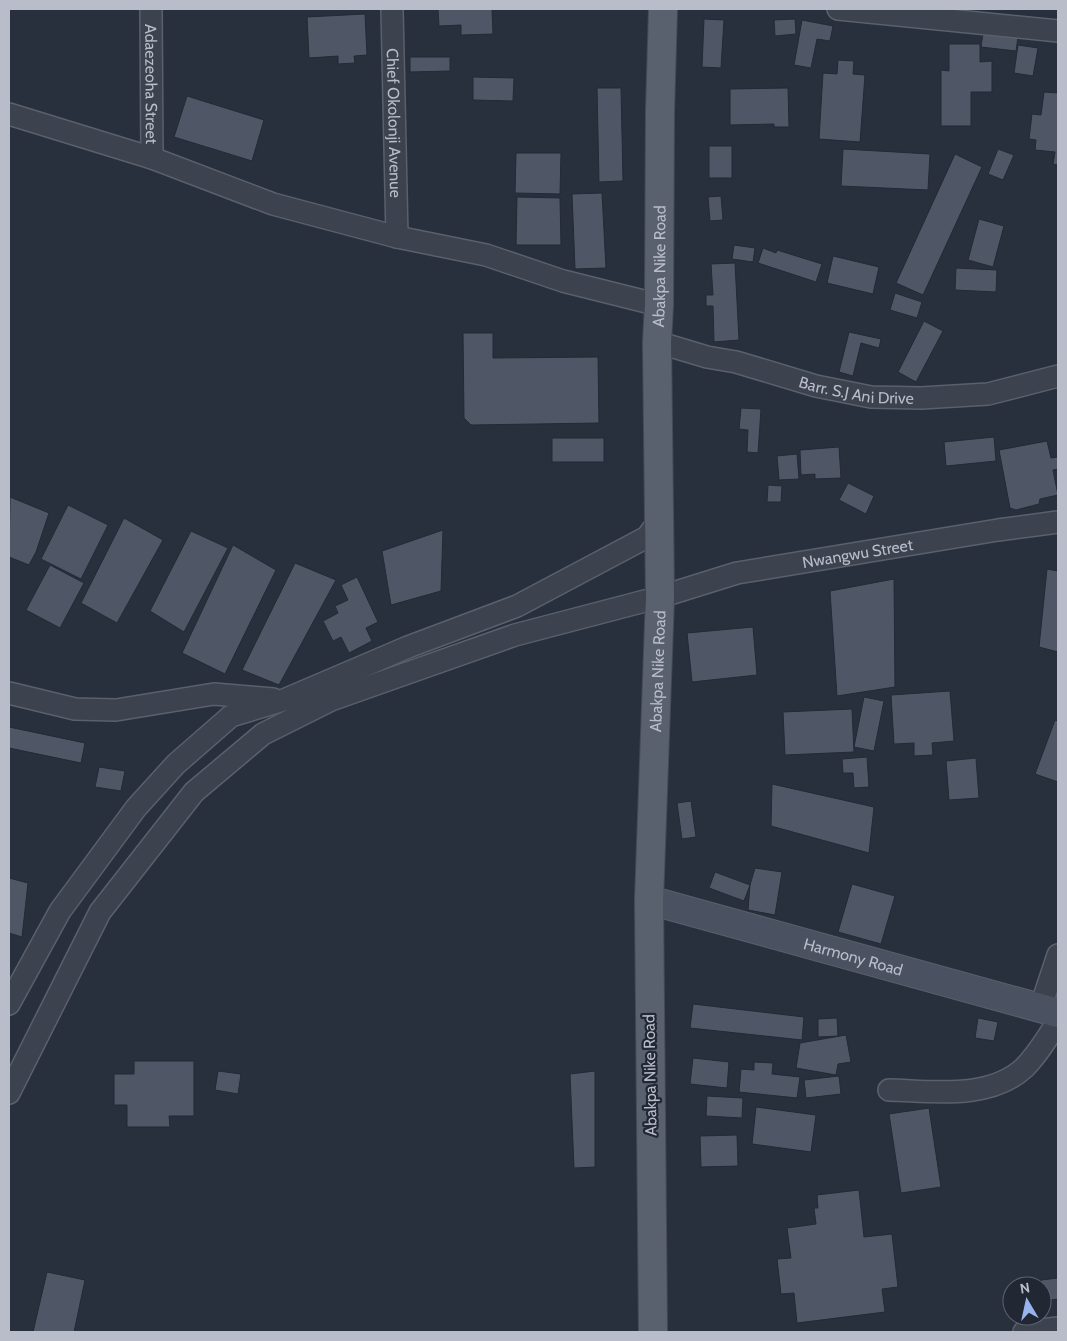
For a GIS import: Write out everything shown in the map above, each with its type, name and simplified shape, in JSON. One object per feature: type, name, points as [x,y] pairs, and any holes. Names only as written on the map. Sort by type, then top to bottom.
[{"type":"main road","name":"Abakpa Nike Road","points":[[653,1332],[649,900],[660,597],[657,342],[663,9]]},
{"type":"main road","name":"Harmony Road","points":[[649,900],[1052,1014]]},
{"type":"street","name":"Adaezeoha Street","points":[[151,9],[152,158]]},
{"type":"street","name":"Chief Okolonji Avenue","points":[[392,9],[397,237]]},
{"type":"street","points":[[838,9],[1058,31]]},
{"type":"street","points":[[9,114],[152,158],[273,204],[397,237],[486,255],[563,281],[658,304],[656,526],[652,532],[647,537],[517,606],[408,647],[284,700],[231,716],[169,771],[136,808],[60,911],[9,1004]]},
{"type":"street","name":"Barr. S.J Ani Drive","points":[[657,342],[707,357],[736,362],[816,386],[871,397],[921,398],[988,394],[1058,376]]},
{"type":"street","name":"Nwangwu Street","points":[[9,1093],[100,912],[194,792],[263,734],[331,700],[515,635],[660,597],[737,573],[998,530],[1058,522]]},
{"type":"street","points":[[9,693],[76,709],[116,710],[214,694],[284,700]]},
{"type":"street","points":[[890,1090],[962,1091],[988,1087],[1009,1078],[1023,1068],[1041,1048],[1052,1014],[1058,955]]},
{"type":"street","points":[[1024,1332],[1058,1328]]},
{"type":"building","points":[[438,9],[492,9],[493,34],[461,35],[461,25],[439,26]]},
{"type":"building","points":[[365,14],[367,55],[354,56],[355,63],[338,64],[338,56],[309,58],[307,17]]},
{"type":"building","points":[[704,19],[724,20],[721,68],[702,67]]},
{"type":"building","points":[[795,19],[796,34],[775,36],[774,20]]},
{"type":"building","points":[[802,20],[833,26],[830,41],[817,39],[811,68],[794,65]]},
{"type":"building","points":[[983,33],[1018,37],[1016,51],[981,47]]},
{"type":"building","points":[[949,44],[980,44],[980,62],[992,61],[992,92],[971,92],[971,126],[941,126],[941,70],[949,71]]},
{"type":"building","points":[[1018,45],[1038,48],[1033,76],[1014,73]]},
{"type":"building","points":[[410,57],[450,57],[450,71],[410,72]]},
{"type":"building","points":[[838,60],[854,61],[853,74],[865,75],[860,142],[819,139],[823,73],[837,74]]},
{"type":"building","points":[[473,77],[514,78],[513,101],[473,100]]},
{"type":"building","points":[[597,88],[621,88],[623,181],[599,182]]},
{"type":"building","points":[[788,88],[789,127],[774,127],[774,124],[730,125],[730,89]]},
{"type":"building","points":[[1044,92],[1058,93],[1058,165],[1053,164],[1055,152],[1035,150],[1036,140],[1029,139],[1032,114],[1041,115]]},
{"type":"building","points":[[187,96],[264,120],[252,161],[174,137]]},
{"type":"building","points":[[709,146],[732,146],[732,178],[709,178]]},
{"type":"building","points":[[843,149],[930,154],[928,190],[841,186]]},
{"type":"building","points":[[998,149],[1014,155],[1003,180],[988,174]]},
{"type":"building","points":[[516,153],[561,153],[560,194],[515,193]]},
{"type":"building","points":[[955,154],[982,167],[923,295],[896,283]]},
{"type":"building","points":[[602,193],[606,268],[575,269],[572,194]]},
{"type":"building","points":[[721,196],[723,220],[710,221],[708,197]]},
{"type":"building","points":[[517,197],[560,198],[561,245],[516,245]]},
{"type":"building","points":[[979,219],[1004,226],[993,267],[968,260]]},
{"type":"building","points":[[734,245],[755,248],[753,262],[732,259]]},
{"type":"building","points":[[763,248],[776,253],[777,250],[822,264],[816,282],[758,263]]},
{"type":"building","points":[[833,256],[879,267],[873,294],[827,283]]},
{"type":"building","points":[[735,263],[739,340],[714,342],[713,306],[706,306],[706,295],[713,295],[711,264]]},
{"type":"building","points":[[956,268],[997,270],[996,292],[955,290]]},
{"type":"building","points":[[895,293],[922,302],[917,318],[890,310]]},
{"type":"building","points":[[924,321],[943,331],[916,382],[898,372]]},
{"type":"building","points":[[849,332],[881,339],[879,348],[861,343],[853,376],[839,372]]},
{"type":"building","points":[[463,333],[493,333],[493,358],[598,357],[599,423],[471,425],[464,418]]},
{"type":"building","points":[[741,408],[761,409],[758,453],[747,452],[748,430],[739,429]]},
{"type":"building","points":[[994,437],[996,461],[946,466],[944,442]]},
{"type":"building","points":[[552,438],[604,438],[604,462],[552,462]]},
{"type":"building","points":[[1047,441],[1051,458],[1058,457],[1058,469],[1053,470],[1058,495],[1040,499],[1039,504],[1016,510],[1010,508],[999,450]]},
{"type":"building","points":[[839,447],[841,478],[815,479],[815,474],[801,475],[800,450]]},
{"type":"building","points":[[797,454],[799,479],[779,480],[777,456]]},
{"type":"building","points":[[848,483],[874,496],[866,514],[839,500]]},
{"type":"building","points":[[768,485],[782,486],[781,502],[767,502]]},
{"type":"building","points":[[10,497],[49,513],[36,552],[29,565],[9,557]]},
{"type":"building","points":[[68,505],[108,525],[81,579],[41,559]]},
{"type":"building","points":[[124,518],[163,540],[117,623],[81,603]]},
{"type":"building","points":[[443,530],[441,591],[391,605],[382,551]]},
{"type":"building","points":[[191,531],[228,548],[184,632],[150,611]]},
{"type":"building","points":[[233,545],[276,570],[225,674],[182,653]]},
{"type":"building","points":[[295,563],[336,580],[279,685],[242,670]]},
{"type":"building","points":[[50,565],[84,583],[60,628],[26,610]]},
{"type":"building","points":[[1047,569],[1058,571],[1058,652],[1039,647]]},
{"type":"building","points":[[357,577],[378,622],[366,628],[372,641],[349,653],[341,637],[333,641],[323,621],[338,613],[335,606],[348,600],[341,585]]},
{"type":"building","points":[[894,579],[895,687],[837,696],[830,591]]},
{"type":"building","points":[[753,627],[757,675],[692,682],[687,633]]},
{"type":"building","points":[[950,691],[954,741],[932,743],[933,755],[914,756],[914,743],[894,744],[891,695]]},
{"type":"building","points":[[864,697],[884,701],[874,751],[854,747]]},
{"type":"building","points":[[852,709],[854,752],[785,755],[783,712]]},
{"type":"building","points":[[1055,720],[1058,721],[1058,782],[1035,774]]},
{"type":"building","points":[[9,727],[85,743],[81,763],[9,748]]},
{"type":"building","points":[[867,757],[869,787],[854,788],[853,773],[843,773],[842,759]]},
{"type":"building","points":[[976,758],[979,798],[949,800],[946,761]]},
{"type":"building","points":[[99,767],[125,771],[121,791],[95,787]]},
{"type":"building","points":[[772,784],[874,807],[869,853],[771,826]]},
{"type":"building","points":[[691,801],[696,837],[682,839],[677,803]]},
{"type":"building","points":[[755,868],[782,872],[775,915],[748,910],[750,885]]},
{"type":"building","points":[[715,872],[750,885],[744,901],[709,888]]},
{"type":"building","points":[[9,878],[28,883],[22,937],[9,933]]},
{"type":"building","points":[[852,884],[895,896],[881,944],[838,932]]},
{"type":"building","points":[[693,1004],[804,1017],[802,1040],[690,1028]]},
{"type":"building","points":[[837,1018],[838,1036],[818,1037],[818,1019]]},
{"type":"building","points":[[978,1018],[998,1022],[994,1041],[975,1038]]},
{"type":"building","points":[[846,1035],[851,1062],[838,1064],[836,1075],[796,1068],[800,1043]]},
{"type":"building","points":[[693,1058],[729,1062],[727,1088],[690,1084]]},
{"type":"building","points":[[134,1061],[194,1061],[194,1116],[169,1116],[170,1127],[127,1127],[127,1105],[114,1105],[114,1074],[134,1074]]},
{"type":"building","points":[[754,1062],[773,1063],[772,1074],[800,1077],[797,1098],[739,1092],[741,1069],[754,1070]]},
{"type":"building","points":[[218,1071],[241,1074],[238,1094],[215,1090]]},
{"type":"building","points":[[595,1071],[595,1167],[574,1168],[570,1074]]},
{"type":"building","points":[[839,1076],[841,1094],[806,1098],[804,1080]]},
{"type":"building","points":[[707,1096],[743,1098],[742,1118],[706,1116]]},
{"type":"building","points":[[756,1107],[816,1115],[811,1152],[752,1144]]},
{"type":"building","points":[[929,1108],[941,1187],[901,1193],[889,1114]]},
{"type":"building","points":[[737,1135],[738,1166],[701,1167],[700,1136]]},
{"type":"building","points":[[859,1190],[864,1237],[892,1234],[898,1287],[882,1289],[885,1312],[797,1323],[794,1293],[781,1294],[777,1259],[791,1258],[787,1228],[816,1224],[814,1208],[818,1208],[817,1195]]},
{"type":"building","points":[[47,1272],[85,1280],[74,1332],[33,1332]]},
{"type":"building","points":[[1058,1278],[1058,1299],[1052,1300],[1052,1279]]}]
